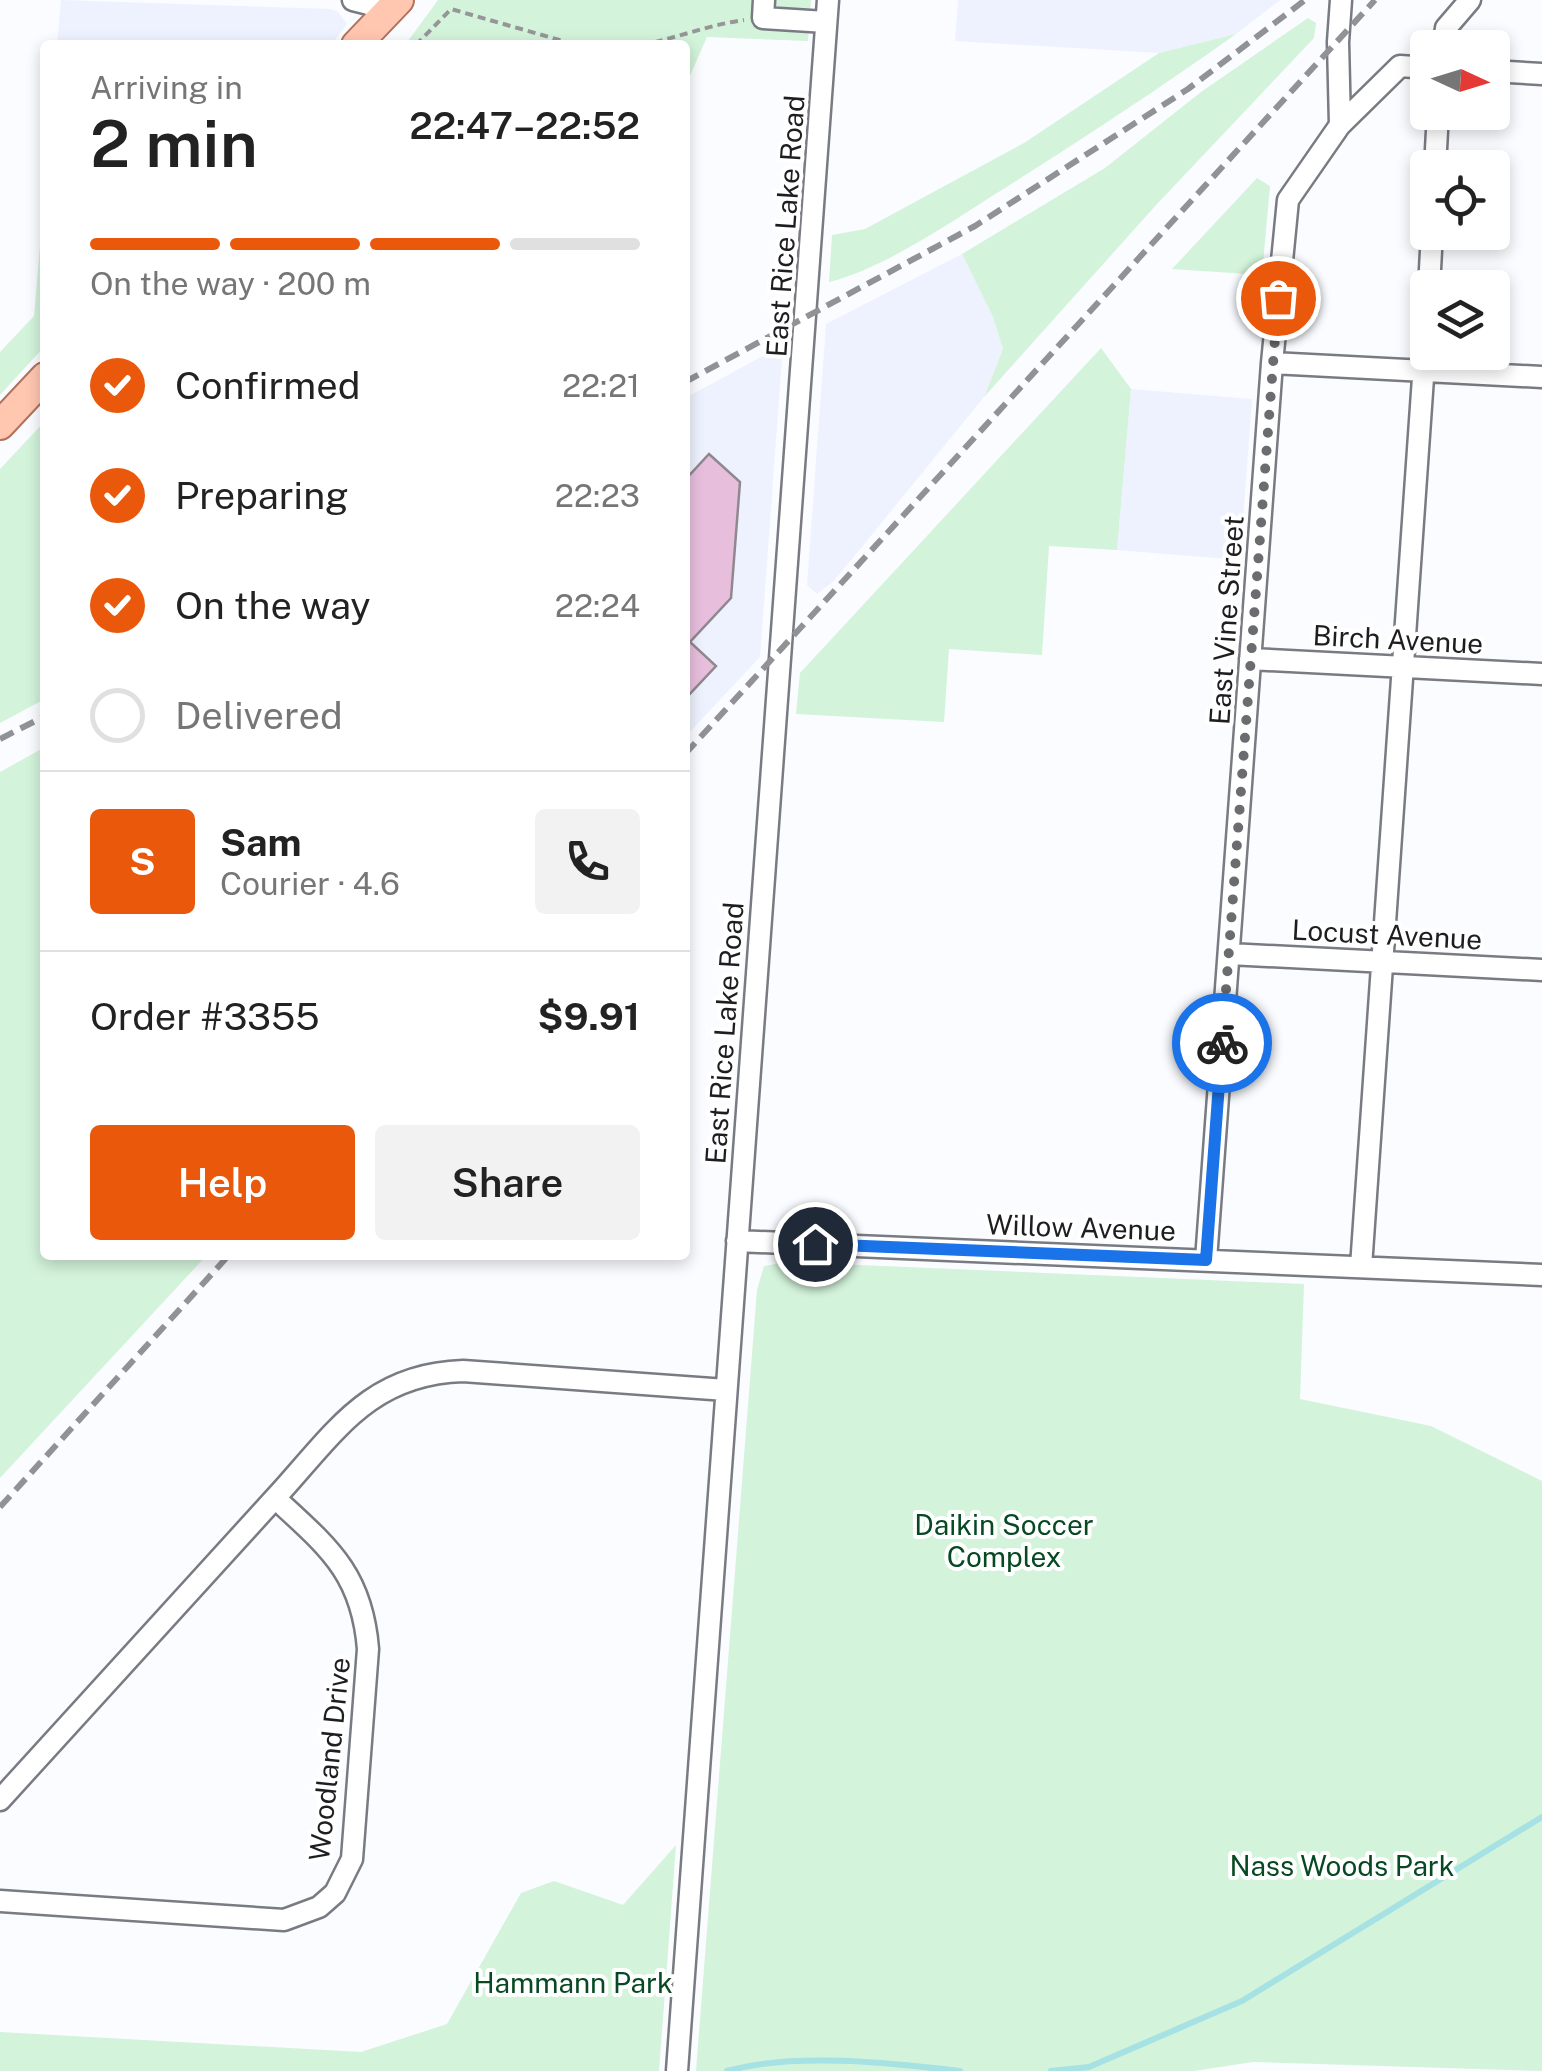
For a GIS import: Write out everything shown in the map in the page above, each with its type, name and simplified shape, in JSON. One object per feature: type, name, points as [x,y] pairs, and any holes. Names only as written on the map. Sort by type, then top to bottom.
[{"type":"main road","points":[[361,40],[392,7]]},
{"type":"main road","points":[[0,424],[40,382]]},
{"type":"street","points":[[354,0],[392,7]]},
{"type":"street","name":"East Rice Lake Road","points":[[677,2071],[828,0]]},
{"type":"street","points":[[1340,125],[1341,0]]},
{"type":"street","points":[[1446,30],[1470,0]]},
{"type":"street","points":[[764,9],[826,22]]},
{"type":"street","name":"East Vine Street","points":[[1206,1260],[1272,363],[1288,200],[1340,125],[1400,66],[1410,67]]},
{"type":"street","points":[[1510,72],[1542,74]]},
{"type":"street","points":[[1272,363],[1542,377]]},
{"type":"street","points":[[1361,1267],[1424,371]]},
{"type":"street","name":"Birch Avenue","points":[[1250,658],[1542,674]]},
{"type":"street","name":"Locust Avenue","points":[[1229,954],[1542,970]]},
{"type":"street","name":"Willow Avenue","points":[[737,1241],[1542,1275]]},
{"type":"street","points":[[0,1800],[368,1400],[410,1378],[463,1371],[726,1390]]},
{"type":"street","name":"Woodland Drive","points":[[0,1900],[284,1920],[320,1907],[336,1893],[352,1859],[368,1650],[366,1620],[350,1575],[332,1551],[275,1498]]},
{"type":"path","points":[[658,40],[764,9]]},
{"type":"path","points":[[421,40],[451,10],[561,40]]},
{"type":"shaded area","points":[[61,0],[331,9],[347,24],[335,40],[57,40]]},
{"type":"shaded area","points":[[958,0],[1280,0],[1236,34],[1159,53],[955,41]]},
{"type":"shaded area","points":[[962,254],[993,317],[1003,349],[984,397],[834,581],[817,594],[807,585],[826,324]]},
{"type":"shaded area","points":[[776,349],[782,358],[760,657],[690,732],[690,395]]},
{"type":"shaded area","points":[[1131,389],[1252,399],[1240,560],[1117,550]]},
{"type":"green space","points":[[438,0],[811,0],[808,41],[707,37],[690,76],[690,40],[409,40]]},
{"type":"green space","points":[[1308,18],[1316,23],[1314,38],[1157,204],[984,397],[1003,349],[993,317],[962,254],[1105,168],[1201,92]]},
{"type":"green space","points":[[1236,34],[934,233],[870,268],[829,282],[832,235],[865,229],[1024,143],[1159,53]]},
{"type":"green space","points":[[1257,178],[1270,186],[1262,275],[1172,269]]},
{"type":"green space","points":[[40,245],[40,351],[0,395],[0,352],[34,316]]},
{"type":"green space","points":[[1101,348],[1131,389],[1117,550],[1049,546],[1042,655],[949,649],[944,722],[796,714],[800,673]]},
{"type":"green space","points":[[40,426],[40,702],[0,723],[0,469]]},
{"type":"green space","points":[[40,750],[40,1260],[202,1260],[0,1478],[0,772]]},
{"type":"green space","points":[[788,1262],[1304,1284],[1300,1399],[1431,1426],[1542,1481],[1542,2071],[1253,2062],[1194,2071],[696,2071],[757,1290],[764,1266]]},
{"type":"green space","name":"Hammann Park","points":[[676,1845],[659,2071],[0,2071],[0,2032],[361,2052],[447,2024],[521,1893],[554,1881],[623,1905]]},
{"type":"building","points":[[709,454],[740,482],[731,598],[690,642],[690,475]]},
{"type":"building","points":[[690,642],[716,666],[690,694]]},
{"type":"waterway","points":[[1051,2071],[1089,2067],[1242,2001],[1542,1817]]},
{"type":"waterway","points":[[727,2071],[812,2061],[873,2062],[960,2071]]},
{"type":"railway","points":[[690,379],[975,226],[1188,89],[1305,0]]},
{"type":"railway","points":[[690,749],[1375,0]]},
{"type":"railway","points":[[0,739],[40,719]]},
{"type":"railway","points":[[0,1507],[224,1260]]},
{"type":"way so far","points":[[1222,1043],[1278,298]]},
{"type":"route","points":[[815,1244],[1206,1260],[1222,1043]]},
{"type":"park label","name":"Daikin Soccer Complex","points":[[1004,1540]]},
{"type":"park label","name":"Nass Woods Park","points":[[1342,1865]]}]
